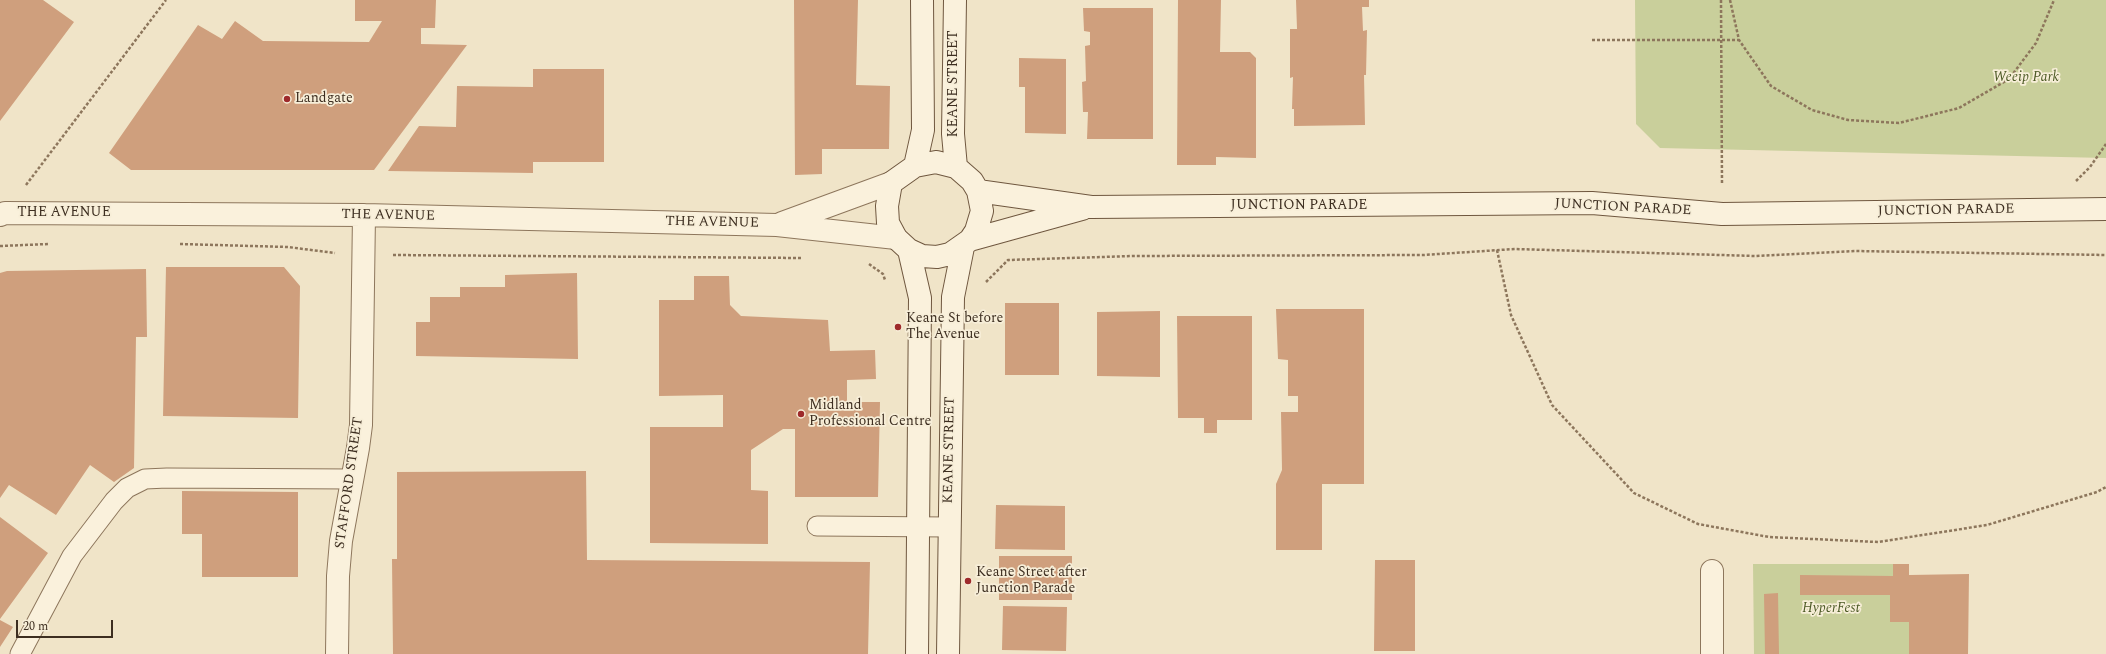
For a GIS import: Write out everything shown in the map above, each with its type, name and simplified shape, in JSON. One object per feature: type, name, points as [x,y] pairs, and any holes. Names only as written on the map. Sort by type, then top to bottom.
[{"type":"street","points":[[915,166],[923,130],[922,0]]},
{"type":"street","name":"KEANE STREET","points":[[955,0],[953,134],[956,167]]},
{"type":"street","points":[[903,244],[922,256],[937,257],[950,254],[967,244],[978,226],[982,212],[978,190],[972,181],[956,167],[936,162],[915,166],[891,183],[887,206],[888,223],[903,244],[920,298],[917,654]]},
{"type":"street","name":"THE AVENUE","points":[[777,225],[891,183]]},
{"type":"street","name":"JUNCTION PARADE","points":[[978,190],[1091,207],[1592,203],[1722,214],[2106,209]]},
{"type":"street","name":"JUNCTION PARADE","points":[[967,244],[1091,207]]},
{"type":"street","name":"THE AVENUE","points":[[2,214],[364,215],[777,225],[903,244]]},
{"type":"street","name":"STAFFORD STREET","points":[[337,654],[338,576],[341,541],[360,425],[364,215]]},
{"type":"street","name":"KEANE STREET","points":[[948,654],[953,297],[967,244]]},
{"type":"street","points":[[1712,571],[1712,654]]},
{"type":"lane","points":[[20,654],[72,556],[114,501],[127,488],[145,479],[167,478],[352,479]]},
{"type":"lane","points":[[817,526],[949,527]]},
{"type":"path","points":[[2,214],[166,0]]},
{"type":"path","points":[[1721,0],[1722,189]]},
{"type":"path","points":[[1730,0],[1740,40],[1771,86],[1812,110],[1848,120],[1899,123],[1959,108],[2009,79],[2036,43],[2054,0]]},
{"type":"path","points":[[1592,40],[1740,40]]},
{"type":"path","points":[[2047,209],[2090,167],[2106,144]]},
{"type":"path","points":[[0,246],[53,243]]},
{"type":"path","points":[[178,244],[288,248],[329,252],[342,256]]},
{"type":"path","points":[[955,288],[981,287],[1008,260],[1133,256],[1423,255],[1497,250],[1755,256],[1855,251],[2106,255]]},
{"type":"path","points":[[1497,250],[1511,315],[1552,405],[1634,493],[1698,524],[1769,538],[1878,542],[1987,525],[2097,492],[2106,487]]},
{"type":"path","points":[[393,255],[806,258]]},
{"type":"path","points":[[865,261],[882,274],[890,290],[917,289]]},
{"type":"green space","name":"Weeip Park","points":[[1635,0],[2106,0],[2106,158],[1660,148],[1636,124]]},
{"type":"green space","name":"HyperFest","points":[[1753,564],[1909,564],[1909,654],[1754,654]]},
{"type":"building","points":[[0,0],[43,0],[74,22],[0,121]]},
{"type":"building","name":"Landgate","points":[[355,0],[436,0],[435,28],[421,28],[421,44],[467,45],[374,170],[131,170],[109,153],[198,25],[222,39],[235,21],[263,41],[369,42],[382,21],[355,21]]},
{"type":"building","points":[[794,0],[858,0],[856,85],[890,86],[889,149],[822,149],[822,174],[795,175]]},
{"type":"building","points":[[1178,0],[1221,0],[1220,52],[1250,52],[1256,58],[1256,158],[1216,157],[1216,165],[1177,165]]},
{"type":"building","points":[[1296,0],[1369,0],[1369,7],[1362,7],[1363,31],[1367,30],[1366,75],[1364,75],[1365,125],[1294,126],[1294,109],[1292,109],[1293,77],[1290,78],[1290,29],[1297,29]]},
{"type":"building","points":[[1083,8],[1153,8],[1153,139],[1087,139],[1088,112],[1083,112],[1082,82],[1086,81],[1085,46],[1090,45],[1090,32],[1084,31]]},
{"type":"building","points":[[1019,58],[1066,59],[1066,134],[1025,133],[1025,87],[1019,87]]},
{"type":"building","points":[[533,69],[604,69],[604,162],[533,162],[533,173],[388,171],[419,126],[456,127],[457,86],[533,87]]},
{"type":"building","points":[[166,267],[284,267],[300,286],[298,418],[163,416]]},
{"type":"building","points":[[146,269],[147,337],[136,337],[134,468],[114,482],[90,465],[56,515],[9,485],[0,498],[0,273],[7,271]]},
{"type":"building","points":[[577,273],[578,359],[416,356],[416,322],[430,322],[430,297],[460,297],[460,287],[505,287],[505,275]]},
{"type":"building","name":"Midland Professional Centre","points":[[694,276],[729,276],[730,305],[741,316],[828,320],[830,351],[875,350],[876,379],[847,380],[847,402],[880,402],[878,497],[795,497],[795,429],[783,429],[751,450],[751,490],[768,491],[768,544],[650,543],[650,427],[723,427],[723,395],[659,396],[659,300],[694,300]]},
{"type":"building","points":[[1005,303],[1059,303],[1059,375],[1005,375]]},
{"type":"building","points":[[1276,309],[1364,309],[1364,484],[1322,484],[1322,550],[1276,550],[1276,484],[1282,470],[1281,412],[1298,412],[1298,396],[1288,396],[1288,360],[1278,359]]},
{"type":"building","points":[[1160,311],[1160,377],[1097,376],[1097,312]]},
{"type":"building","points":[[1177,316],[1252,316],[1252,420],[1217,420],[1217,433],[1204,433],[1204,418],[1178,418]]},
{"type":"building","points":[[586,471],[587,560],[870,562],[868,654],[393,654],[392,559],[397,559],[397,472]]},
{"type":"building","points":[[182,491],[298,492],[298,577],[202,577],[202,534],[182,534]]},
{"type":"building","points":[[996,505],[1065,506],[1065,550],[995,549]]},
{"type":"building","points":[[0,517],[48,553],[0,619]]},
{"type":"building","points":[[999,556],[1072,556],[1072,600],[999,600]]},
{"type":"building","points":[[1375,560],[1415,560],[1415,651],[1374,651]]},
{"type":"building","points":[[1893,564],[1909,564],[1909,575],[1969,574],[1968,654],[1909,654],[1909,622],[1890,622],[1890,595],[1800,595],[1800,575],[1893,576]]},
{"type":"building","points":[[1778,593],[1779,654],[1765,654],[1764,594]]},
{"type":"building","points":[[1003,606],[1067,607],[1066,651],[1002,650]]},
{"type":"building","points":[[0,620],[13,627],[0,647]]},
{"type":"place","name":"Landgate","points":[[287,99]]},
{"type":"place","name":"Keane St before The Avenue","points":[[898,327]]},
{"type":"place","name":"Midland Professional Centre","points":[[801,414]]},
{"type":"place","name":"Keane Street after Junction Parade","points":[[968,581]]}]
